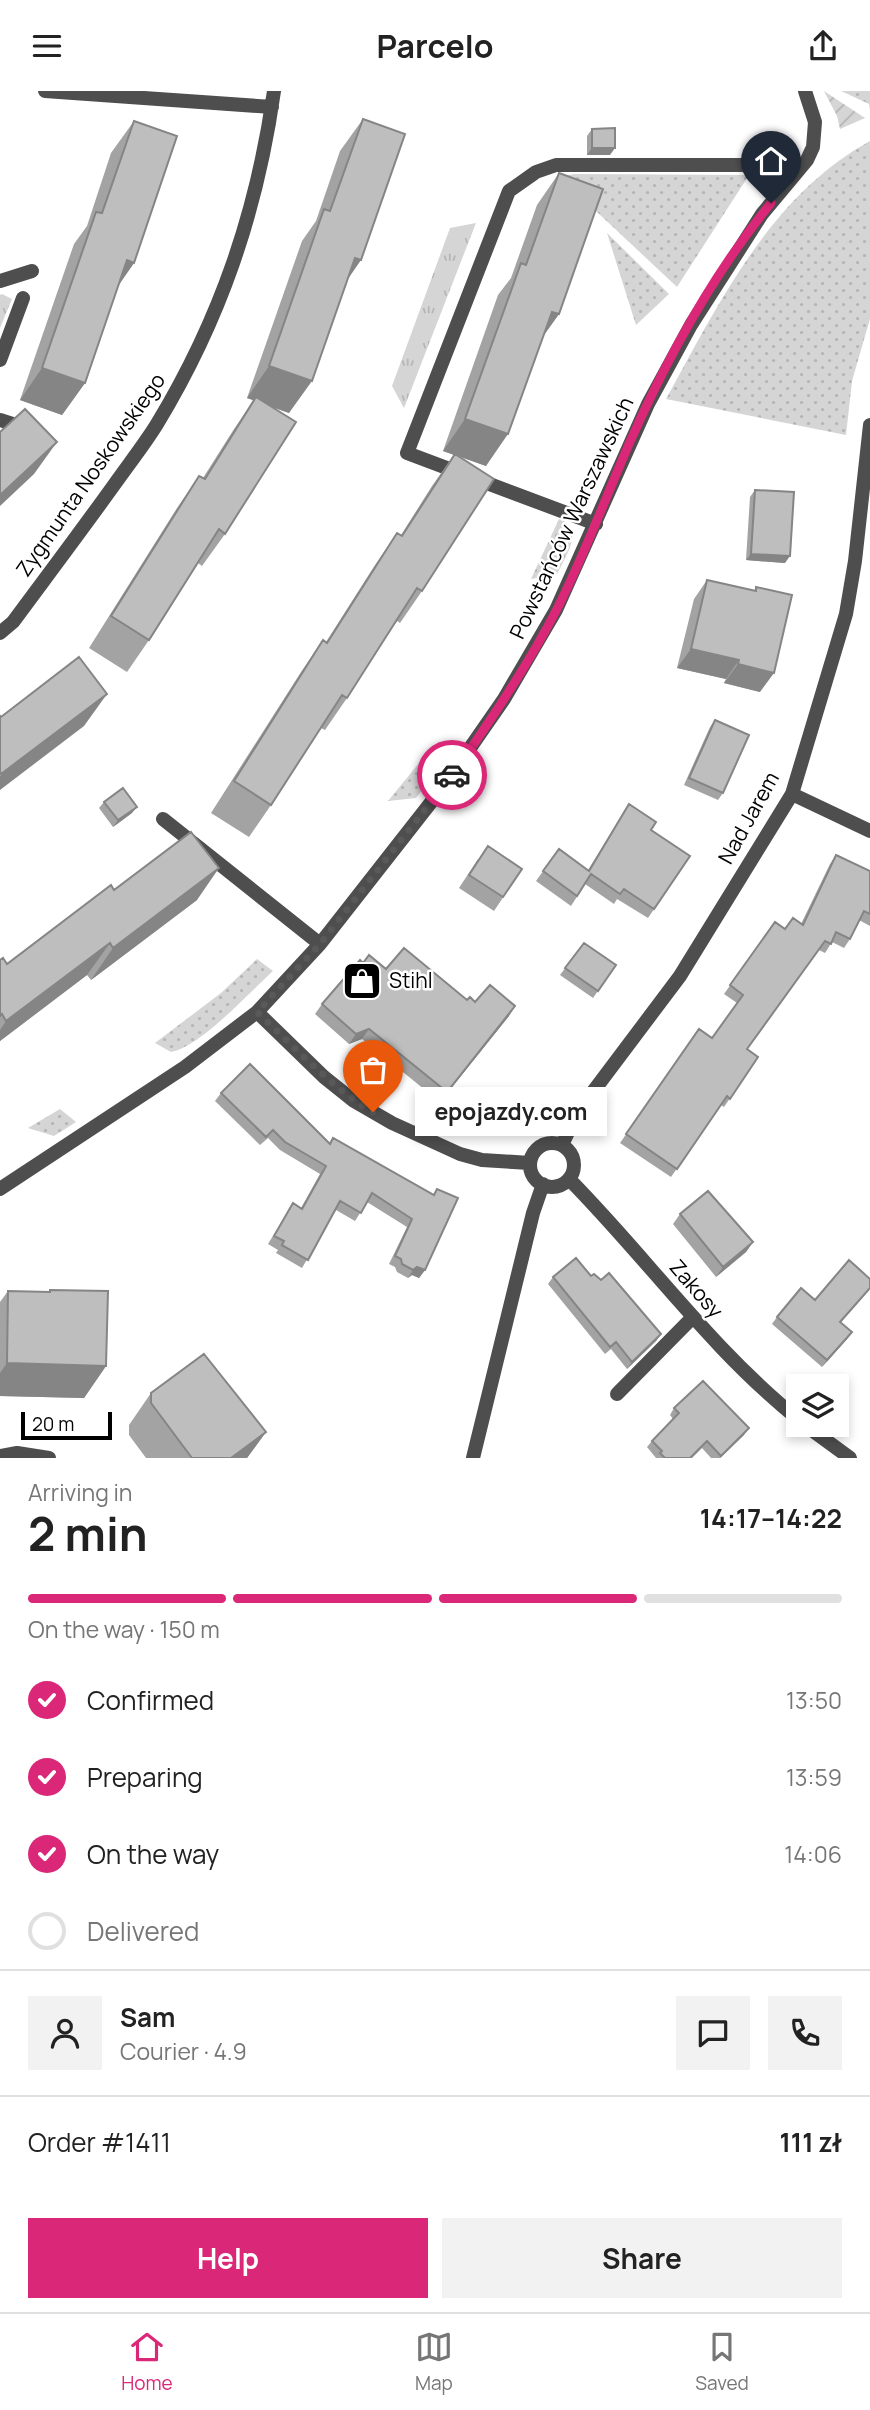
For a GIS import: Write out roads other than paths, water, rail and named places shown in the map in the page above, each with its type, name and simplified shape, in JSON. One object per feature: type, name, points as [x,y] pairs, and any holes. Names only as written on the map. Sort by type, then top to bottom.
[{"type":"street","points":[[45,91],[272,107]]},
{"type":"street","name":"Zygmunta Noskowskiego","points":[[0,633],[13,622],[88,522],[155,428],[185,377],[211,322],[243,235],[259,179],[274,91]]},
{"type":"street","name":"Powstańców Warszawskich","points":[[0,1189],[185,1067],[257,1012],[320,944],[436,796],[504,699],[556,610],[667,365],[738,249],[814,147],[815,122],[805,91]]},
{"type":"street","points":[[596,524],[407,453],[509,191],[536,172],[556,165],[768,165],[798,171]]},
{"type":"street","points":[[0,281],[32,271]]},
{"type":"street","points":[[0,360],[23,299]]},
{"type":"street","points":[[0,420],[34,431]]},
{"type":"street","name":"Nad Jarem","points":[[562,1145],[577,1113],[680,976],[792,794],[846,614],[855,562],[870,425]]},
{"type":"street","points":[[792,794],[870,831]]},
{"type":"street","points":[[163,819],[320,944]]},
{"type":"street","points":[[257,1012],[324,1077],[354,1101],[392,1123],[460,1154],[482,1160],[530,1163]]},
{"type":"street","points":[[547,1143],[562,1145],[571,1152],[573,1172],[569,1179],[558,1186],[543,1184],[536,1179],[530,1163],[532,1157],[547,1143]]},
{"type":"street","name":"Zakosy","points":[[569,1179],[607,1217],[692,1318],[752,1381],[786,1409]]},
{"type":"street","points":[[473,1458],[533,1213],[543,1184]]},
{"type":"street","points":[[617,1394],[692,1318]]},
{"type":"street","points":[[821,1437],[849,1458]]},
{"type":"street","points":[[0,1456],[17,1453],[49,1458]]},
{"type":"place","name":"Stihl","points":[[362,981]]},
{"type":"place","name":"epojazdy.com","points":[[373,1112]]}]
